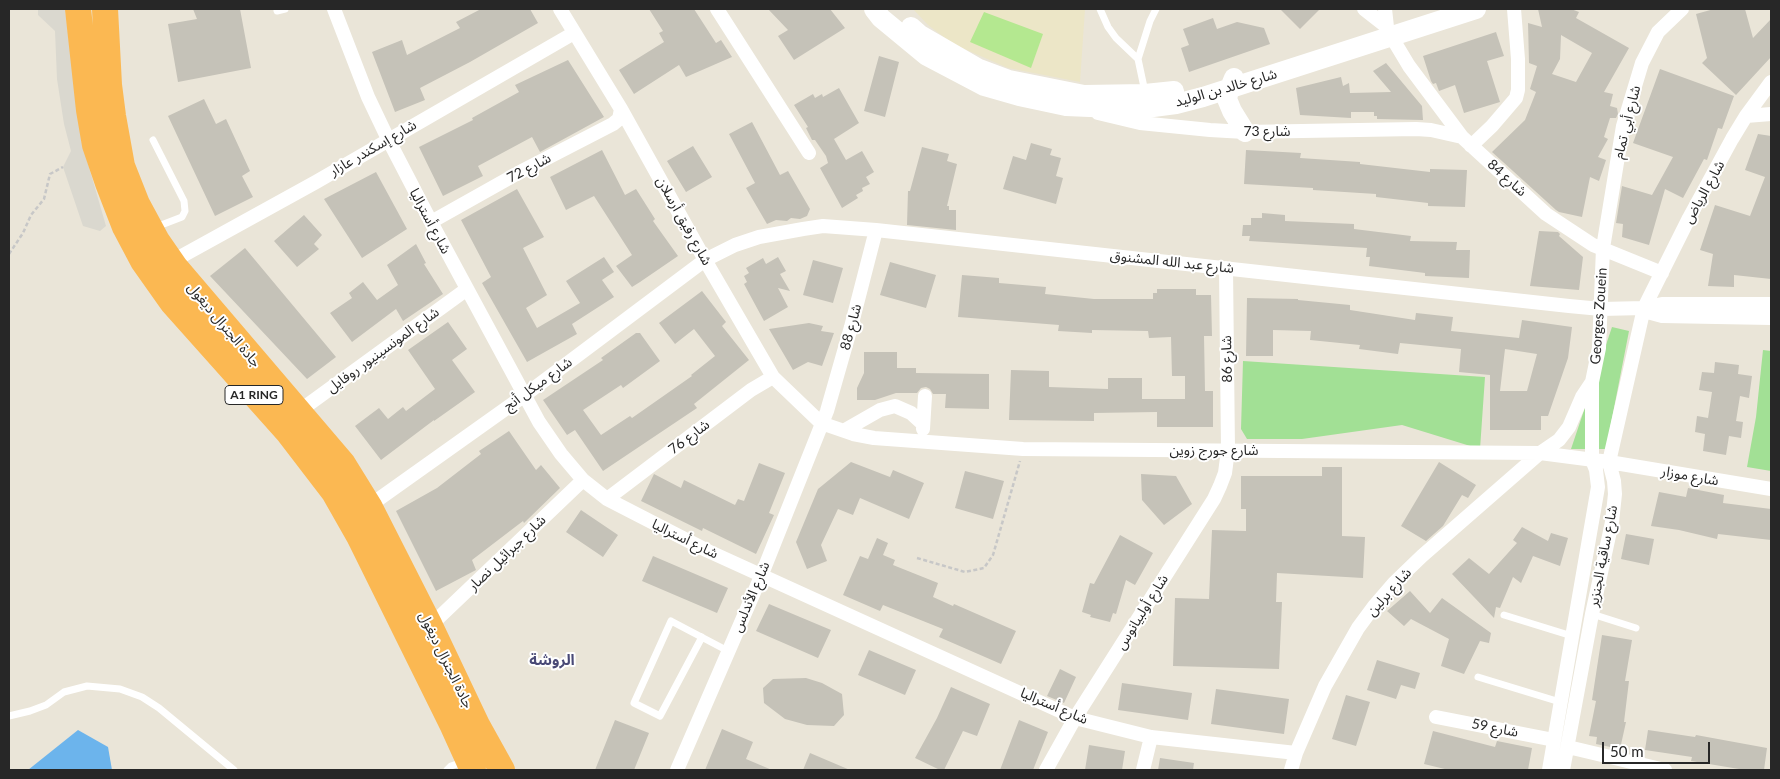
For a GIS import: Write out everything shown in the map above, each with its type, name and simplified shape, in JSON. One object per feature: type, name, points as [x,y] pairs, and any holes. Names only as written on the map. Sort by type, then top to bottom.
[{"type":"highway","name":"جادة الجنرال ديغول","points":[[78,9],[89,110],[95,146],[125,227],[143,261],[172,302],[288,432],[334,492],[359,536],[453,726],[463,767]]},
{"type":"highway","name":"جادة الجنرال ديغول","points":[[105,9],[109,85],[113,116],[122,166],[137,204],[171,262],[343,464],[369,506],[430,626],[477,725],[502,770]]},
{"type":"main road","name":"شارع خالد بن الوليد","points":[[874,9],[881,18],[927,56],[971,80],[984,86],[1019,96],[1060,105],[1086,102],[1146,101],[1193,88],[1233,82],[1388,24],[1443,9]]},
{"type":"main road","name":"شارع خالد بن الوليد","points":[[892,9],[920,35],[977,68],[1009,80],[1086,102]]},
{"type":"main road","name":"شارع خالد بن الوليد","points":[[1388,24],[1476,9]]},
{"type":"main road","points":[[1233,82],[1227,99],[1229,106],[1245,132]]},
{"type":"street","name":"شارع أستراليا","points":[[334,9],[368,97],[388,140],[525,395],[547,434],[583,480],[607,500],[708,551],[1075,718],[1151,737],[1296,753]]},
{"type":"street","name":"شارع رفيق أرسلان","points":[[560,9],[621,109],[705,260],[774,377],[822,423]]},
{"type":"street","points":[[717,9],[808,153]]},
{"type":"street","points":[[1364,9],[1388,24]]},
{"type":"street","points":[[1466,141],[1492,126],[1516,98],[1518,90],[1518,58],[1514,9]]},
{"type":"street","name":"شارع أبي تمام","points":[[1603,248],[1623,126],[1642,63],[1658,32],[1682,9]]},
{"type":"street","name":"شارع 84","points":[[1388,24],[1409,66],[1466,141],[1546,214],[1586,240],[1662,273]]},
{"type":"street","name":"شارع إسكندر عازار","points":[[171,262],[316,182],[574,33]]},
{"type":"street","name":"شارع الرياض","points":[[1644,308],[1689,218],[1746,116],[1771,82]]},
{"type":"street","name":"شارع 73","points":[[1086,102],[1115,118],[1167,127],[1245,132],[1431,130],[1466,141]]},
{"type":"street","name":"شارع 72","points":[[431,222],[520,172],[613,124],[619,119],[621,109]]},
{"type":"street","points":[[1746,116],[1771,114]]},
{"type":"street","name":"شارع عبد الله المشنوق","points":[[705,260],[736,245],[778,233],[823,226],[876,230],[1601,309],[1644,308],[1662,304],[1771,304]]},
{"type":"street","name":"شارع 88","points":[[822,423],[836,382],[876,230]]},
{"type":"street","name":"Georges Zouein","points":[[1592,460],[1592,382],[1600,348],[1603,248]]},
{"type":"street","name":"شارع ميكل أنج","points":[[369,506],[525,395],[705,260]]},
{"type":"street","name":"شارع 86","points":[[1226,268],[1228,450]]},
{"type":"street","name":"شارع المونسينيور روفايل","points":[[298,412],[467,289]]},
{"type":"street","name":"شارع عبد الله المشنوق","points":[[1644,308],[1654,315],[1662,316],[1771,318]]},
{"type":"street","name":"شارع ساقية الجنزير","points":[[1563,770],[1592,614],[1612,522],[1615,494],[1609,462],[1644,308]]},
{"type":"street","name":"شارع 76","points":[[607,500],[751,390],[774,377]]},
{"type":"street","name":"Georges Zouein","points":[[1540,453],[1559,440],[1564,434],[1582,397],[1592,382]]},
{"type":"street","points":[[921,442],[925,396]]},
{"type":"street","points":[[845,430],[880,410],[894,406],[911,412],[923,424]]},
{"type":"street","name":"شارع جورج زوين","points":[[822,423],[874,438],[1023,449],[1540,453],[1609,462]]},
{"type":"street","name":"شارع الأندلس","points":[[677,770],[762,574],[822,423]]},
{"type":"street","name":"شارع أولبيانوس","points":[[1046,770],[1075,718],[1214,499],[1225,473],[1228,450]]},
{"type":"street","name":"شارع برلين","points":[[1291,770],[1296,753],[1324,686],[1358,628],[1374,605],[1394,582],[1422,556],[1540,453]]},
{"type":"street","name":"شارع ساقية الجنزير","points":[[1549,770],[1598,487],[1592,460]]},
{"type":"street","name":"شارع موزار","points":[[1609,462],[1771,489]]},
{"type":"street","name":"شارع جبرائيل نصار","points":[[430,626],[583,480]]},
{"type":"street","name":"شارع 59","points":[[1436,717],[1554,740]]},
{"type":"street","points":[[1143,770],[1151,737]]},
{"type":"street","points":[[1568,748],[1665,770]]},
{"type":"lane","points":[[1100,9],[1108,27],[1116,38],[1138,59]]},
{"type":"lane","points":[[1146,101],[1138,59],[1150,21],[1156,9]]},
{"type":"lane","points":[[151,229],[182,217],[185,211],[184,201],[153,140]]},
{"type":"lane","points":[[1592,614],[1636,628]]},
{"type":"lane","points":[[1504,615],[1572,636]]},
{"type":"lane","points":[[702,637],[660,716],[634,703],[670,621],[702,637],[728,651]]},
{"type":"lane","points":[[1478,677],[1560,702]]},
{"type":"lane","points":[[9,716],[46,705],[64,692],[87,686],[120,690],[142,697],[159,708],[234,770]]},
{"type":"path","points":[[9,254],[23,233],[31,215],[44,199],[50,174],[62,167]]},
{"type":"path","points":[[917,558],[965,572],[984,568],[994,555],[1023,449]]},
{"type":"shaded area","points":[[38,9],[65,9],[82,143],[106,226],[100,231],[83,226],[63,167],[71,151],[64,124],[57,79],[55,31],[38,15]]},
{"type":"shaded area","points":[[913,9],[1085,9],[1080,82],[1008,68],[953,44],[928,25]]},
{"type":"green space","points":[[984,12],[1043,34],[1031,68],[970,42]]},
{"type":"green space","points":[[1612,327],[1629,331],[1606,449],[1571,449]]},
{"type":"green space","points":[[1763,350],[1771,351],[1771,471],[1747,467],[1756,417]]},
{"type":"green space","points":[[1243,361],[1485,377],[1480,449],[1402,425],[1302,439],[1247,439],[1241,429]]},
{"type":"water","points":[[78,730],[108,747],[112,770],[28,770]]},
{"type":"building","points":[[193,9],[240,9],[251,68],[178,82],[168,24],[197,19]]},
{"type":"building","points":[[481,9],[530,9],[538,23],[420,88],[425,100],[395,112],[372,52],[402,40],[407,55],[460,28],[456,22]]},
{"type":"building","points":[[649,9],[694,9],[716,43],[721,40],[732,57],[686,77],[679,65],[634,94],[619,70],[664,42],[659,33],[663,31]]},
{"type":"building","points":[[768,9],[830,9],[845,28],[794,60],[778,36],[788,30]]},
{"type":"building","points":[[1280,9],[1320,9],[1300,29]]},
{"type":"building","points":[[1538,9],[1571,9],[1579,12],[1576,18],[1629,48],[1604,92],[1613,94],[1610,106],[1617,108],[1618,114],[1616,118],[1610,118],[1604,137],[1608,139],[1598,157],[1606,160],[1599,181],[1590,177],[1582,217],[1556,210],[1492,152],[1525,120],[1536,92],[1530,89],[1537,66],[1529,63],[1528,23],[1542,27]],"holes":[[[1561,35],[1592,53],[1576,82],[1552,74],[1560,59]]]},
{"type":"building","points":[[1714,9],[1745,9],[1753,38],[1771,19],[1771,57],[1736,95],[1702,63],[1707,58],[1696,14]]},
{"type":"building","points":[[1213,18],[1217,29],[1237,22],[1264,28],[1270,44],[1189,72],[1181,48],[1189,45],[1183,29]]},
{"type":"building","points":[[1496,32],[1504,56],[1487,61],[1500,102],[1464,113],[1455,85],[1439,91],[1436,83],[1433,84],[1431,81],[1423,56]]},
{"type":"building","points":[[879,56],[899,62],[885,117],[864,111]]},
{"type":"building","points":[[568,60],[604,117],[540,152],[532,137],[478,166],[483,176],[443,196],[419,147],[473,120],[472,118],[519,92],[515,85]]},
{"type":"building","points":[[1386,63],[1422,106],[1423,120],[1377,119],[1377,116],[1374,116],[1374,112],[1351,112],[1351,118],[1300,115],[1296,88],[1341,77],[1343,86],[1349,83],[1350,93],[1391,92],[1373,71]]},
{"type":"building","points":[[1660,69],[1734,96],[1722,129],[1718,128],[1707,160],[1704,159],[1683,198],[1665,189],[1649,245],[1622,237],[1623,224],[1616,223],[1622,186],[1652,195],[1673,157],[1633,143]]},
{"type":"building","points":[[839,88],[859,123],[834,139],[846,160],[862,151],[874,172],[866,177],[870,184],[862,188],[863,191],[856,195],[858,198],[842,208],[820,168],[828,163],[826,156],[815,140],[812,140],[806,128],[808,127],[794,105],[813,94],[815,98],[822,94],[823,97]]},
{"type":"building","points":[[204,99],[216,124],[226,119],[250,171],[242,176],[253,197],[215,216],[168,116]]},
{"type":"building","points":[[752,122],[780,175],[788,171],[810,209],[807,216],[800,219],[791,218],[787,221],[776,220],[767,224],[746,188],[755,183],[729,134]]},
{"type":"building","points":[[1758,134],[1771,136],[1771,279],[1734,275],[1734,287],[1708,286],[1713,254],[1700,250],[1715,205],[1750,216],[1765,177],[1745,170]]},
{"type":"building","points":[[1031,143],[1052,149],[1050,155],[1061,158],[1056,176],[1063,178],[1056,204],[1003,189],[1013,156],[1026,160]]},
{"type":"building","points":[[693,146],[712,177],[686,192],[667,161]]},
{"type":"building","points":[[922,147],[949,154],[947,161],[957,164],[947,206],[949,206],[949,210],[956,210],[956,230],[907,225],[908,191],[910,191]]},
{"type":"building","points":[[602,150],[625,195],[636,189],[655,219],[653,221],[678,256],[632,287],[616,266],[632,255],[594,196],[566,210],[550,177]]},
{"type":"building","points":[[1246,150],[1301,153],[1300,158],[1360,162],[1360,164],[1430,172],[1430,169],[1467,170],[1465,207],[1428,206],[1428,203],[1376,197],[1376,194],[1244,184]]},
{"type":"building","points":[[376,172],[407,229],[362,258],[324,199]]},
{"type":"building","points":[[517,189],[544,237],[523,248],[547,295],[526,308],[537,328],[580,303],[566,281],[604,257],[614,272],[602,280],[614,297],[572,324],[577,334],[527,362],[482,283],[491,277],[461,220]]},
{"type":"building","points":[[1262,213],[1285,215],[1285,221],[1354,224],[1354,229],[1411,236],[1410,241],[1457,242],[1456,250],[1470,250],[1469,278],[1425,276],[1425,273],[1369,266],[1370,257],[1366,257],[1367,248],[1249,241],[1250,236],[1242,236],[1243,225],[1251,225],[1251,218],[1262,218]]},
{"type":"building","points":[[304,215],[322,235],[314,244],[319,249],[297,267],[274,241]]},
{"type":"building","points":[[1539,231],[1558,232],[1559,236],[1583,257],[1579,290],[1530,286]]},
{"type":"building","points":[[416,244],[426,263],[424,264],[443,294],[403,321],[396,309],[352,342],[330,313],[352,298],[349,293],[363,282],[377,300],[398,285],[387,265]]},
{"type":"building","points":[[245,248],[336,357],[307,379],[210,276]]},
{"type":"building","points":[[778,257],[786,271],[780,274],[790,291],[778,288],[788,307],[764,321],[744,284],[747,282],[744,276],[749,273],[746,268],[763,258],[766,264]]},
{"type":"building","points":[[813,260],[843,268],[833,303],[803,295]]},
{"type":"building","points":[[890,262],[936,275],[926,308],[880,295]]},
{"type":"building","points":[[962,275],[999,278],[999,283],[1046,287],[1045,294],[1094,299],[1153,299],[1153,293],[1157,293],[1157,289],[1196,289],[1196,295],[1211,295],[1212,336],[1204,336],[1205,391],[1213,391],[1213,427],[1157,427],[1157,412],[1094,413],[1094,421],[1009,420],[1011,370],[1049,371],[1049,387],[1108,389],[1108,378],[1142,378],[1142,399],[1185,399],[1185,376],[1172,376],[1171,337],[1149,338],[1148,331],[1092,330],[1092,333],[1058,331],[1059,325],[958,317]]},
{"type":"building","points":[[702,291],[726,322],[722,326],[749,360],[694,404],[697,408],[603,471],[575,430],[567,435],[543,400],[603,360],[601,358],[636,333],[640,333],[660,361],[623,388],[621,385],[583,410],[601,435],[630,416],[632,418],[692,376],[715,356],[694,329],[675,344],[659,323]]},
{"type":"building","points":[[1247,298],[1298,299],[1350,305],[1350,310],[1415,320],[1416,313],[1453,317],[1451,331],[1519,338],[1522,320],[1572,327],[1568,358],[1548,416],[1541,416],[1541,430],[1490,430],[1490,375],[1459,372],[1461,349],[1400,343],[1398,354],[1359,349],[1360,345],[1310,340],[1311,331],[1273,330],[1273,356],[1246,356]],"holes":[[[1505,349],[1537,354],[1527,391],[1500,391]]]},
{"type":"building","points":[[448,322],[467,349],[452,360],[475,392],[381,460],[355,426],[379,408],[388,419],[403,407],[406,411],[435,389],[408,350]]},
{"type":"building","points":[[809,323],[823,326],[821,331],[834,333],[822,366],[808,362],[793,370],[769,329]]},
{"type":"building","points":[[864,352],[897,352],[897,368],[916,368],[916,373],[989,374],[989,409],[945,408],[946,394],[933,394],[926,387],[921,388],[917,393],[896,393],[875,400],[857,400],[857,388],[864,373]]},
{"type":"building","points":[[1715,362],[1739,365],[1738,374],[1752,376],[1749,398],[1740,396],[1736,421],[1743,422],[1741,438],[1729,436],[1726,455],[1703,451],[1705,434],[1695,432],[1697,416],[1708,418],[1712,392],[1699,390],[1702,372],[1714,373]]},
{"type":"building","points":[[509,431],[536,470],[541,465],[560,488],[524,523],[523,521],[472,560],[476,570],[436,591],[396,511],[437,488],[481,454],[479,451]]},
{"type":"building","points":[[851,462],[890,477],[893,470],[924,483],[909,519],[860,498],[853,515],[838,509],[821,545],[827,561],[807,569],[796,542],[818,489]]},
{"type":"building","points":[[1439,462],[1476,485],[1468,498],[1462,495],[1443,526],[1426,541],[1401,526]]},
{"type":"building","points":[[759,463],[785,473],[769,513],[774,515],[756,554],[703,528],[702,531],[641,501],[654,474],[681,488],[684,480],[735,505],[738,499],[744,501]]},
{"type":"building","points":[[1322,467],[1342,467],[1342,536],[1365,537],[1363,578],[1277,573],[1276,602],[1282,602],[1279,669],[1173,666],[1175,598],[1209,599],[1212,530],[1246,531],[1246,509],[1241,509],[1241,476],[1322,476]]},
{"type":"building","points":[[965,471],[1004,481],[993,519],[955,508]]},
{"type":"building","points":[[1141,474],[1176,476],[1192,504],[1164,525],[1142,500]]},
{"type":"building","points":[[1688,488],[1724,495],[1723,503],[1771,509],[1771,540],[1718,534],[1717,539],[1651,526],[1659,492],[1686,497]]},
{"type":"building","points":[[581,510],[618,535],[603,557],[566,532]]},
{"type":"building","points":[[1522,527],[1548,541],[1551,533],[1568,538],[1560,566],[1533,556],[1521,583],[1513,577],[1500,608],[1496,607],[1494,618],[1452,574],[1469,558],[1489,574],[1517,543],[1513,540]]},
{"type":"building","points":[[1626,534],[1654,539],[1649,565],[1621,559]]},
{"type":"building","points":[[1120,535],[1153,553],[1135,585],[1126,580],[1116,614],[1113,613],[1110,622],[1090,617],[1091,615],[1082,612],[1090,583],[1094,584]]},
{"type":"building","points":[[877,538],[888,543],[883,555],[895,560],[893,565],[938,583],[933,597],[1016,631],[1001,664],[939,637],[943,629],[883,605],[880,611],[843,595],[860,556],[868,559]]},
{"type":"building","points":[[653,556],[728,588],[717,613],[642,581]]},
{"type":"building","points":[[1410,591],[1430,613],[1442,598],[1491,633],[1489,643],[1480,641],[1464,674],[1441,666],[1449,639],[1411,619],[1404,626],[1387,611]]},
{"type":"building","points":[[769,604],[831,630],[818,658],[756,631]]},
{"type":"building","points":[[1602,635],[1632,640],[1625,681],[1629,681],[1624,722],[1626,722],[1620,749],[1596,744],[1597,737],[1589,736],[1596,701],[1592,700]]},
{"type":"building","points":[[869,650],[916,670],[905,695],[858,675]]},
{"type":"building","points":[[1377,660],[1420,673],[1415,689],[1401,685],[1396,699],[1367,690]]},
{"type":"building","points":[[1060,669],[1076,677],[1064,703],[1047,696]]},
{"type":"building","points":[[806,678],[822,683],[842,694],[844,715],[834,726],[807,725],[785,719],[764,703],[763,688],[773,679]]},
{"type":"building","points":[[1122,683],[1192,693],[1188,720],[1118,710]]},
{"type":"building","points":[[951,687],[990,704],[977,736],[963,731],[944,770],[940,770],[915,758],[937,718]]},
{"type":"building","points":[[1216,689],[1289,699],[1284,734],[1211,724]]},
{"type":"building","points":[[1346,695],[1370,702],[1356,746],[1332,739]]},
{"type":"building","points":[[615,720],[649,733],[634,770],[595,770]]},
{"type":"building","points":[[1019,720],[1048,732],[1033,770],[1000,770]]},
{"type":"building","points":[[722,729],[753,742],[746,759],[772,770],[705,770]]},
{"type":"building","points":[[1648,730],[1695,737],[1696,735],[1767,748],[1764,770],[1739,770],[1691,761],[1692,757],[1645,750]]},
{"type":"building","points":[[1433,731],[1495,747],[1497,741],[1532,748],[1528,770],[1449,770],[1424,764]]},
{"type":"building","points":[[1089,745],[1125,751],[1122,770],[1085,770]]},
{"type":"building","points":[[810,753],[850,770],[803,770]]},
{"type":"building","points":[[1160,758],[1194,763],[1193,770],[1158,770]]},
{"type":"district","name":"الروشة","points":[[552,660]]}]
